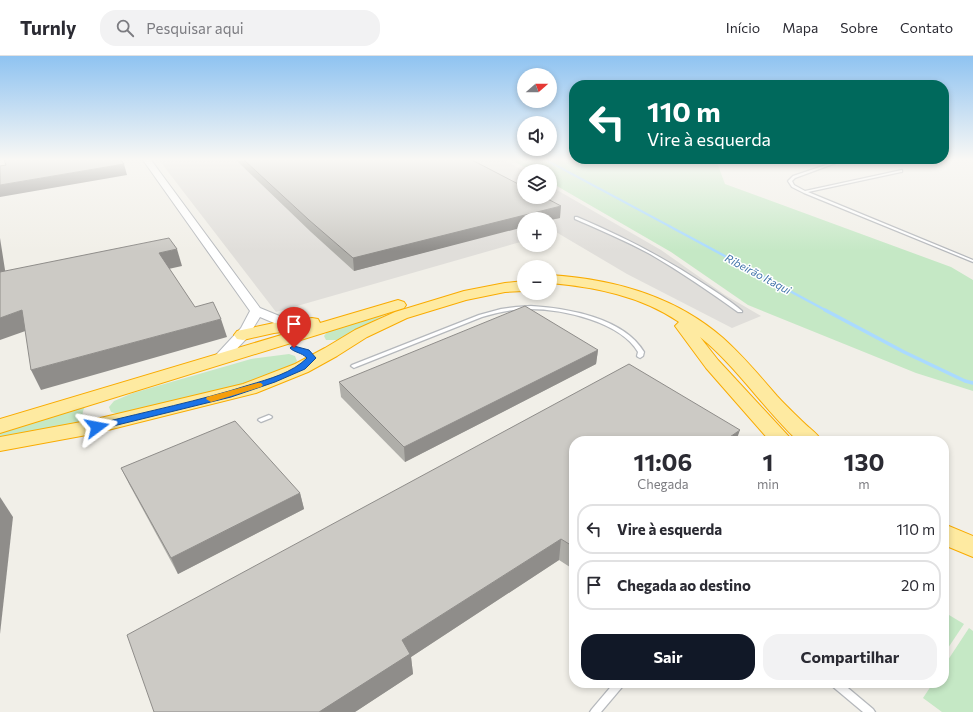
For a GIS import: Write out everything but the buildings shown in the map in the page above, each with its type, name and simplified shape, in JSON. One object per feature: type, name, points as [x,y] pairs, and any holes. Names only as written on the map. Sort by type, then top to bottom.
[{"type":"highway","points":[[0,426],[193,368],[296,329],[367,314],[465,287],[498,281],[517,280]]},
{"type":"highway","points":[[557,280],[587,283],[617,289],[668,308],[694,324],[716,342],[743,368],[785,416],[806,436]]},
{"type":"highway","points":[[0,444],[45,437],[119,422],[252,388],[307,363],[363,332],[408,312],[465,296],[492,290],[517,287]]},
{"type":"highway","points":[[557,287],[582,289],[622,298],[666,316],[683,326],[710,350],[789,436]]},
{"type":"highway","points":[[193,368],[251,342],[329,320],[367,314]]},
{"type":"highway","points":[[683,326],[712,364],[777,436]]},
{"type":"highway","points":[[243,335],[259,330],[296,329],[318,347],[317,354],[307,363]]},
{"type":"highway","points":[[193,368],[287,349],[306,352],[307,363]]},
{"type":"highway","points":[[119,422],[102,417],[100,412],[101,406],[107,400],[143,383]]},
{"type":"highway","points":[[949,523],[973,533]]},
{"type":"highway","points":[[949,536],[973,547]]},
{"type":"highway","points":[[949,547],[973,557]]},
{"type":"street","points":[[169,191],[256,311],[296,329]]},
{"type":"street","points":[[223,355],[243,335],[251,323],[256,311]]},
{"type":"lane","points":[[803,191],[973,261]]},
{"type":"lane","points":[[806,192],[812,191]]},
{"type":"lane","points":[[576,218],[630,242],[661,259],[740,311]]},
{"type":"lane","points":[[354,366],[488,313],[521,308],[540,308],[562,311],[596,320],[617,330],[631,340],[641,352],[640,356]]},
{"type":"lane","points":[[261,420],[269,417]]},
{"type":"lane","points":[[595,712],[616,688]]},
{"type":"lane","points":[[841,688],[870,712]]},
{"type":"shaded area","points":[[183,191],[517,191],[517,204],[557,204],[558,191],[661,250],[725,295],[761,316],[732,328],[627,274],[557,233],[557,212],[517,212],[517,243],[276,312]]},
{"type":"green space","points":[[565,191],[743,191],[951,267],[973,280],[973,391],[916,373],[748,305],[671,252]]},
{"type":"green space","points":[[394,310],[337,340],[326,340],[324,336],[328,331]]},
{"type":"green space","points":[[289,354],[295,356],[297,361],[293,366],[227,389],[118,414],[111,412],[109,407],[114,401],[133,393],[251,359]]},
{"type":"green space","points":[[87,403],[83,414],[85,424],[0,440],[0,431]]},
{"type":"green space","points":[[949,615],[964,624],[949,646]]},
{"type":"green space","points":[[969,628],[973,631],[973,712],[942,712],[923,698],[930,688],[949,688],[949,658]]},
{"type":"waterway","name":"Ribeirão Itaqui","points":[[603,191],[671,227]]},
{"type":"waterway","name":"Ribeirão Itaqui","points":[[669,226],[827,311]]},
{"type":"waterway","name":"Ribeirão Itaqui","points":[[825,310],[904,352],[965,381],[973,383]]},
{"type":"slow traffic","points":[[211,399],[258,385]]},
{"type":"route","points":[[97,427],[228,395],[272,380],[302,367],[312,358],[306,352],[294,348]]}]
